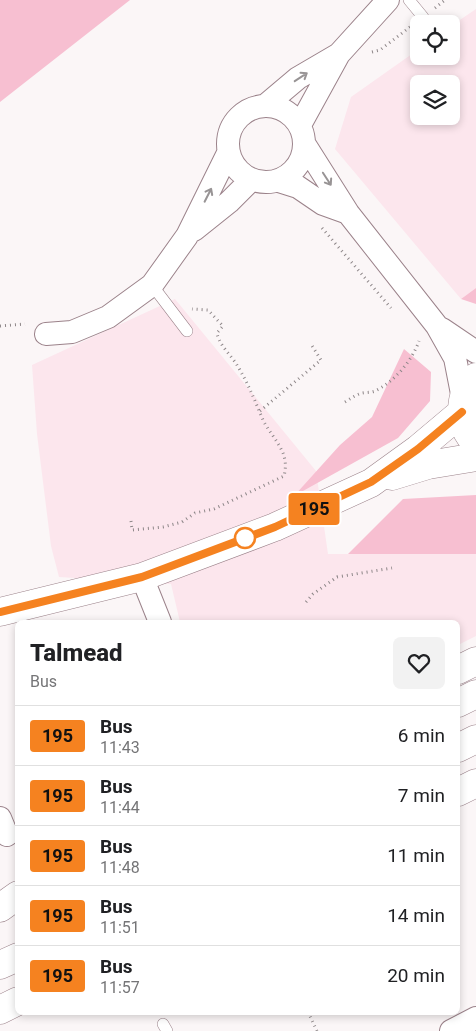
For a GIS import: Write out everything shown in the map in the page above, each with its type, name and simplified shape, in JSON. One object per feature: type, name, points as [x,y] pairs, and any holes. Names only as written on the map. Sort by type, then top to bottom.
[{"type":"main road","points":[[467,396],[464,426],[476,443]]},
{"type":"main road","points":[[371,482],[418,449],[467,396]]},
{"type":"main road","points":[[0,612],[142,577],[275,527],[371,482],[428,465],[476,458]]},
{"type":"main road","points":[[460,669],[476,661]]},
{"type":"main road","points":[[460,702],[476,694]]},
{"type":"main road","points":[[460,747],[476,739]]},
{"type":"main road","points":[[460,791],[476,783]]},
{"type":"main road","points":[[0,908],[15,897]]},
{"type":"main road","points":[[0,920],[15,913]]},
{"type":"main road","points":[[0,965],[15,958]]},
{"type":"main road","points":[[0,1010],[15,1002]]},
{"type":"street","points":[[279,181],[292,173],[301,160],[302,135],[345,48],[388,0]]},
{"type":"street","points":[[266,105],[298,78],[345,48]]},
{"type":"street","points":[[348,213],[323,204],[298,187],[279,181],[261,182],[251,180],[236,170],[228,153],[227,139],[232,126],[240,115],[252,108],[266,105],[279,107],[291,114],[348,213],[438,326],[454,358],[467,396]]},
{"type":"street","points":[[46,334],[72,332],[108,317],[152,285],[187,236],[228,153]]},
{"type":"street","points":[[187,236],[229,202],[251,180]]},
{"type":"street","points":[[438,326],[476,352]]},
{"type":"street","points":[[142,577],[159,620]]},
{"type":"lane","points":[[409,0],[421,15]]},
{"type":"lane","points":[[152,285],[187,331]]},
{"type":"path","points":[[426,15],[445,0]]},
{"type":"path","points":[[345,48],[369,53],[380,50],[410,27]]},
{"type":"path","points":[[318,224],[394,311]]},
{"type":"path","points":[[131,522],[132,530],[163,527],[182,522],[195,513],[214,509],[284,476],[286,467],[284,454],[264,422],[243,374],[218,339],[217,333],[223,326],[208,310],[192,309]]},
{"type":"path","points":[[345,402],[359,394],[374,392],[390,381],[406,365],[415,351],[419,340],[438,326]]},
{"type":"path","points":[[260,411],[320,360],[311,344]]},
{"type":"path","points":[[306,602],[313,594],[337,576],[392,568]]},
{"type":"path","points":[[309,1015],[317,1031]]},
{"type":"shaded area","points":[[0,0],[130,0],[0,102]]},
{"type":"shaded area","points":[[476,9],[476,288],[461,299],[335,149],[351,97],[410,55],[410,65],[460,65],[460,20]]},
{"type":"shaded area","points":[[476,288],[476,304],[461,299]]},
{"type":"shaded area","points":[[175,299],[316,471],[328,554],[476,554],[476,636],[460,644],[460,620],[180,620],[171,584],[59,577],[51,546],[37,434],[32,365]]},
{"type":"shaded area","points":[[404,349],[431,372],[430,401],[398,438],[294,496],[340,445],[372,417]]},
{"type":"shaded area","points":[[476,495],[476,554],[348,554],[403,499]]},
{"type":"bus line","name":"195","points":[[0,612],[142,577],[275,527],[371,482],[418,449],[462,412]]}]
